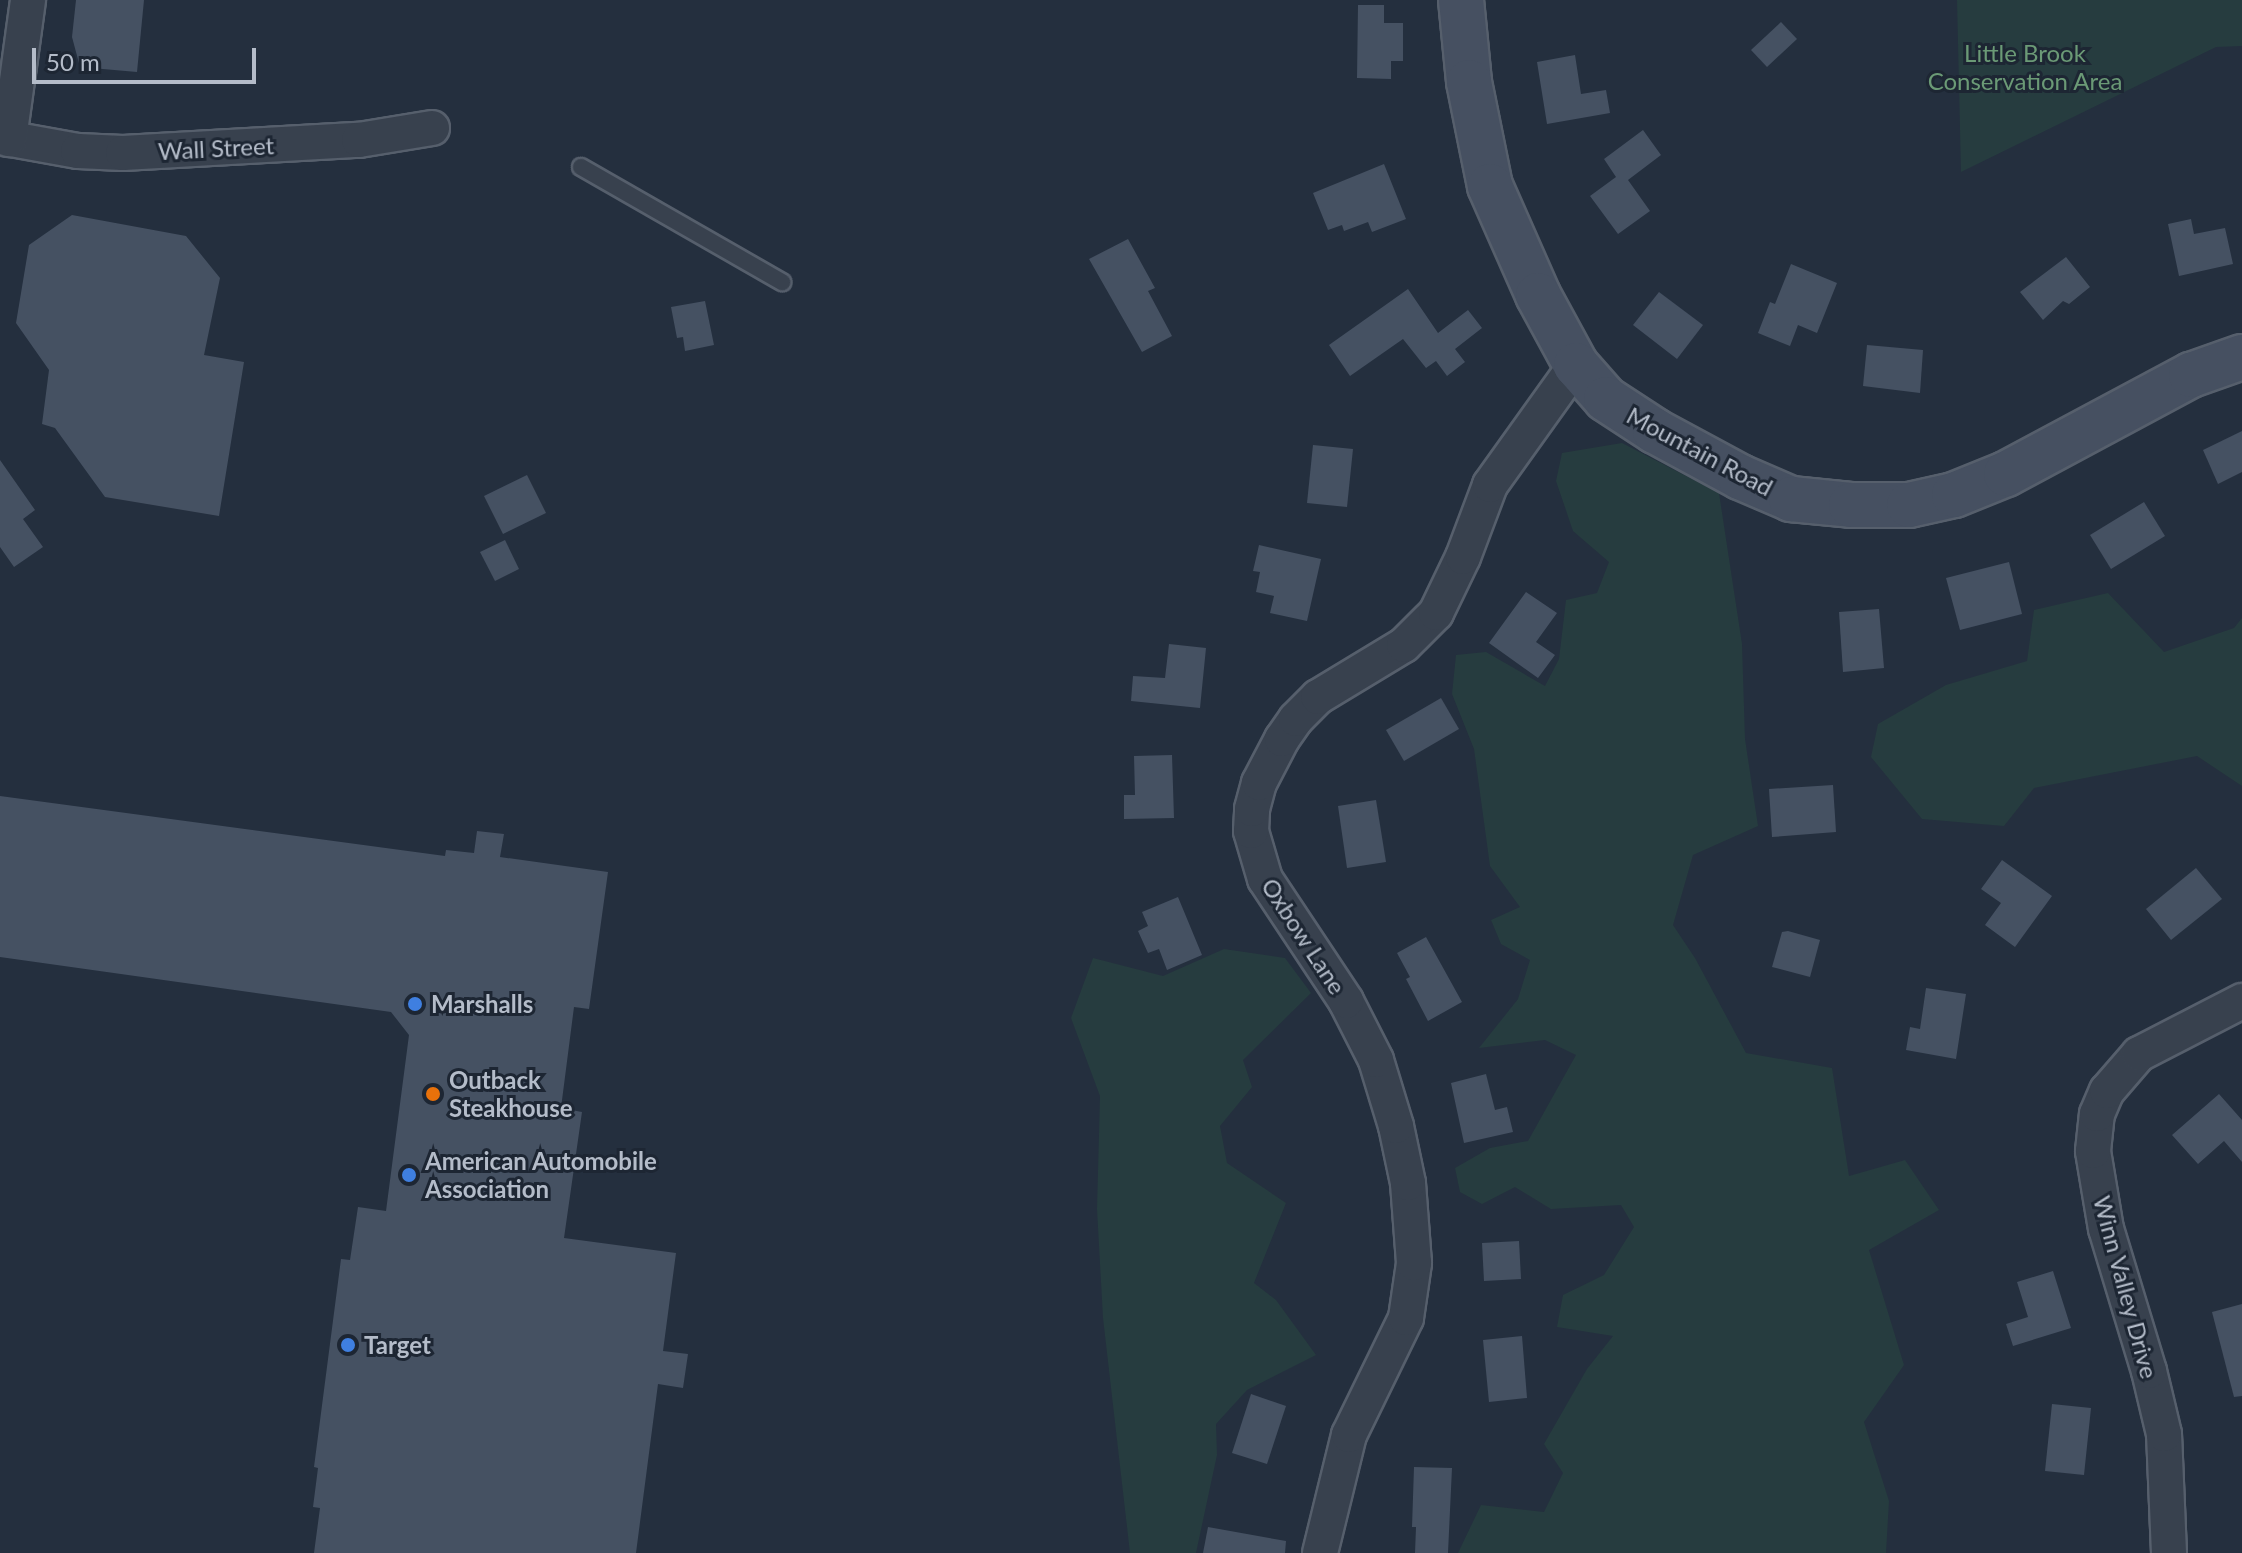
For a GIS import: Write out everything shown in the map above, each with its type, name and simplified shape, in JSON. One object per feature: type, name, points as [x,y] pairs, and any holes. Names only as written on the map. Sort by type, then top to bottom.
[{"type":"street","points":[[4,138],[28,0]]},
{"type":"street","name":"Mountain Road","points":[[1461,0],[1469,82],[1490,186],[1538,295],[1576,365],[1606,399],[1655,431],[1791,499],[1894,505],[1954,495],[2006,474],[2191,375],[2242,357]]},
{"type":"street","name":"Wall Street","points":[[4,138],[78,151],[123,153],[359,140],[432,128]]},
{"type":"street","name":"Oxbow Lane","points":[[1320,1553],[1349,1435],[1394,1345],[1408,1307],[1414,1263],[1408,1183],[1396,1126],[1376,1060],[1346,1001],[1265,879],[1251,831],[1252,809],[1265,771],[1296,719],[1318,697],[1404,645],[1436,613],[1463,557],[1490,485],[1576,365]]},
{"type":"street","name":"Winn Valley Drive","points":[[2169,1553],[2164,1434],[2149,1371],[2106,1229],[2093,1151],[2097,1114],[2107,1091],[2139,1054],[2242,1001]]},
{"type":"lane","points":[[581,167],[782,282]]},
{"type":"green space","name":"Little Brook Conservation Area","points":[[1957,0],[2242,0],[2242,46],[2216,47],[1961,172]]},
{"type":"green space","points":[[1622,443],[1719,493],[1742,644],[1745,739],[1758,826],[1693,855],[1673,925],[1695,958],[1746,1053],[1832,1068],[1849,1176],[1905,1160],[1939,1210],[1869,1250],[1904,1365],[1864,1422],[1889,1501],[1886,1553],[1458,1553],[1481,1505],[1544,1512],[1563,1473],[1544,1444],[1587,1369],[1613,1336],[1557,1327],[1563,1295],[1604,1275],[1634,1227],[1621,1205],[1551,1209],[1515,1187],[1482,1204],[1460,1192],[1455,1168],[1490,1148],[1528,1141],[1576,1055],[1545,1040],[1479,1048],[1518,999],[1530,960],[1501,944],[1491,920],[1520,907],[1490,866],[1474,749],[1452,694],[1456,655],[1486,652],[1545,686],[1559,659],[1566,600],[1597,593],[1609,562],[1573,531],[1556,481],[1562,453]]},
{"type":"green space","points":[[2108,593],[2164,652],[2234,628],[2242,618],[2242,786],[2197,756],[2034,788],[2004,826],[1922,819],[1871,757],[1878,724],[1946,685],[2027,661],[2034,610]]},
{"type":"green space","points":[[1224,949],[1285,958],[1311,993],[1243,1060],[1252,1087],[1220,1126],[1227,1163],[1286,1203],[1254,1283],[1276,1300],[1316,1355],[1247,1390],[1216,1424],[1217,1455],[1196,1553],[1130,1553],[1103,1318],[1097,1209],[1100,1096],[1071,1018],[1093,958],[1163,976]]},
{"type":"building","points":[[76,0],[144,0],[137,72],[80,67],[72,37]]},
{"type":"building","points":[[1358,5],[1384,5],[1384,23],[1403,23],[1403,61],[1391,61],[1391,79],[1357,78]]},
{"type":"building","points":[[1781,22],[1797,39],[1767,67],[1751,50]]},
{"type":"building","points":[[1575,55],[1581,94],[1606,90],[1610,113],[1547,124],[1537,62]]},
{"type":"building","points":[[1643,130],[1661,155],[1628,180],[1650,211],[1618,234],[1590,196],[1616,177],[1604,159]]},
{"type":"building","points":[[1384,164],[1406,219],[1372,232],[1368,222],[1344,231],[1342,225],[1328,230],[1313,193]]},
{"type":"building","points":[[72,215],[186,236],[220,278],[204,355],[244,362],[219,516],[105,497],[55,428],[42,424],[49,370],[16,323],[29,245]]},
{"type":"building","points":[[2191,219],[2194,234],[2225,228],[2233,264],[2179,276],[2168,224]]},
{"type":"building","points":[[1128,239],[1155,288],[1148,291],[1172,336],[1142,352],[1089,259]]},
{"type":"building","points":[[2066,257],[2090,287],[2069,304],[2063,301],[2043,320],[2020,292]]},
{"type":"building","points":[[1791,264],[1837,283],[1817,333],[1798,325],[1790,346],[1758,333],[1770,302],[1775,304]]},
{"type":"building","points":[[1408,289],[1438,333],[1468,310],[1482,328],[1455,349],[1465,362],[1447,376],[1436,361],[1426,368],[1403,339],[1350,376],[1329,345]]},
{"type":"building","points":[[1659,292],[1703,325],[1677,359],[1633,325]]},
{"type":"building","points":[[705,301],[714,345],[685,351],[683,337],[677,338],[671,307]]},
{"type":"building","points":[[1867,345],[1923,350],[1920,393],[1863,386]]},
{"type":"building","points":[[2242,431],[2242,472],[2218,484],[2203,450]]},
{"type":"building","points":[[1313,445],[1353,449],[1347,507],[1307,503]]},
{"type":"building","points":[[0,460],[35,510],[23,519],[43,547],[14,567],[0,547]]},
{"type":"building","points":[[527,475],[546,513],[503,534],[484,496]]},
{"type":"building","points":[[2144,502],[2165,536],[2111,569],[2090,535]]},
{"type":"building","points":[[505,540],[519,569],[495,581],[480,552]]},
{"type":"building","points":[[1259,545],[1321,559],[1307,621],[1270,613],[1274,596],[1256,592],[1260,572],[1253,571]]},
{"type":"building","points":[[2009,562],[2022,614],[1960,630],[1946,578]]},
{"type":"building","points":[[1526,592],[1557,613],[1536,642],[1555,655],[1538,678],[1489,643]]},
{"type":"building","points":[[1879,609],[1884,668],[1843,672],[1839,612]]},
{"type":"building","points":[[1169,644],[1206,648],[1200,708],[1131,701],[1133,676],[1165,678]]},
{"type":"building","points":[[1441,698],[1459,729],[1404,761],[1386,730]]},
{"type":"building","points":[[1172,755],[1174,818],[1124,819],[1124,795],[1135,795],[1134,756]]},
{"type":"building","points":[[1833,785],[1836,832],[1772,837],[1769,789]]},
{"type":"building","points":[[0,796],[445,856],[446,850],[474,853],[477,831],[504,834],[500,857],[608,872],[589,1009],[574,1007],[561,1108],[582,1112],[564,1238],[676,1253],[663,1351],[688,1354],[683,1388],[658,1384],[636,1553],[314,1553],[320,1508],[313,1507],[318,1468],[314,1467],[341,1259],[350,1260],[358,1207],[386,1211],[409,1035],[391,1012],[0,957]]},
{"type":"building","points":[[1376,800],[1386,862],[1347,868],[1338,806]]},
{"type":"building","points":[[2002,860],[2052,896],[2015,947],[1985,925],[2001,903],[1981,889]]},
{"type":"building","points":[[2196,868],[2222,899],[2171,940],[2146,909]]},
{"type":"building","points":[[1178,897],[1202,955],[1167,970],[1159,949],[1148,953],[1138,931],[1148,926],[1142,912]]},
{"type":"building","points":[[1782,932],[1820,940],[1810,977],[1772,967]]},
{"type":"building","points":[[1426,937],[1462,1002],[1428,1021],[1406,979],[1410,977],[1397,953]]},
{"type":"building","points":[[1926,988],[1966,994],[1956,1059],[1906,1050],[1910,1027],[1920,1029]]},
{"type":"building","points":[[1486,1074],[1495,1110],[1507,1107],[1513,1132],[1464,1143],[1451,1083]]},
{"type":"building","points":[[2219,1094],[2242,1120],[2242,1162],[2224,1141],[2198,1164],[2172,1135]]},
{"type":"building","points":[[1519,1241],[1521,1279],[1484,1281],[1482,1243]]},
{"type":"building","points":[[2053,1271],[2071,1328],[2013,1346],[2006,1324],[2028,1317],[2017,1282]]},
{"type":"building","points":[[2242,1304],[2242,1396],[2234,1397],[2212,1312]]},
{"type":"building","points":[[1522,1336],[1527,1398],[1489,1402],[1483,1340]]},
{"type":"building","points":[[1251,1394],[1286,1406],[1267,1464],[1232,1453]]},
{"type":"building","points":[[2052,1404],[2091,1408],[2084,1475],[2045,1471]]},
{"type":"building","points":[[1414,1467],[1452,1468],[1448,1553],[1415,1553],[1416,1527],[1412,1527]]},
{"type":"building","points":[[1208,1527],[1286,1541],[1285,1553],[1203,1553]]},
{"type":"place","name":"Marshalls","points":[[415,1004]]},
{"type":"place","name":"Outback Steakhouse","points":[[433,1094]]},
{"type":"place","name":"American Automobile Association","points":[[409,1175]]},
{"type":"place","name":"Target","points":[[348,1345]]}]
